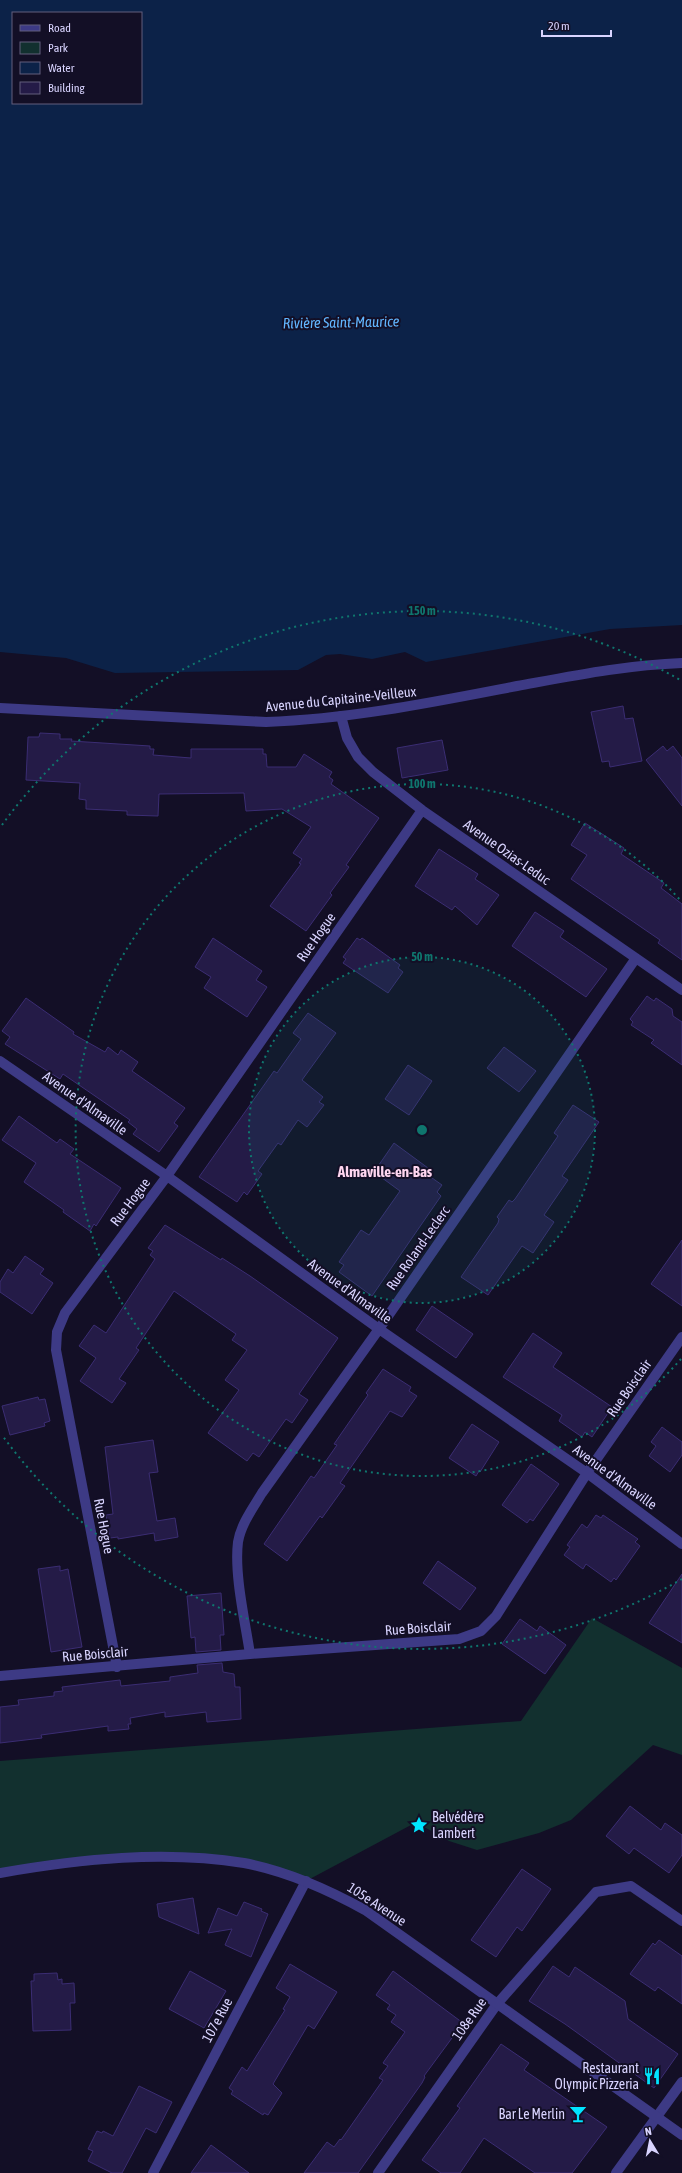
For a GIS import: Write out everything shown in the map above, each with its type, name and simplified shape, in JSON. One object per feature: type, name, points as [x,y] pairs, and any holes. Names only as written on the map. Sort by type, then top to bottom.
[{"type":"street","name":"Avenue du Capitaine-Veilleux","points":[[0,708],[266,722],[341,716],[414,706],[605,670],[682,663]]},
{"type":"street","name":"Avenue Ozias-Leduc","points":[[341,716],[347,738],[358,757],[422,810],[682,990]]},
{"type":"street","name":"Rue Hogue","points":[[117,1667],[56,1350],[57,1332],[65,1313],[167,1176],[422,810]]},
{"type":"street","name":"Rue Roland-Leclerc","points":[[250,1654],[238,1566],[238,1541],[247,1516],[262,1492],[379,1329],[636,958]]},
{"type":"street","name":"Avenue d'Almaville","points":[[0,1061],[167,1176],[379,1329],[587,1473],[682,1544]]},
{"type":"street","name":"Rue Boisclair","points":[[0,1676],[117,1667],[250,1654],[459,1639],[481,1631],[496,1616],[587,1473],[682,1337]]},
{"type":"street","name":"105e Avenue","points":[[0,1873],[84,1862],[182,1857],[245,1864],[306,1881],[336,1894],[365,1910],[682,2135]]},
{"type":"street","name":"107e Rue","points":[[153,2173],[306,1881]]},
{"type":"street","name":"108e Rue","points":[[378,2173],[497,2004],[596,1892],[631,1886],[682,1921]]},
{"type":"street","points":[[616,2173],[682,2082]]},
{"type":"green space","points":[[592,1618],[682,1668],[682,1755],[653,1745],[571,1820],[539,1833],[477,1850],[449,1841],[426,1828],[411,1825],[306,1881],[276,1871],[182,1857],[0,1873],[0,1761],[521,1721]]},
{"type":"water","name":"Rivière Saint-Maurice","points":[[0,0],[682,0],[682,625],[610,629],[426,662],[405,652],[372,659],[340,654],[326,655],[298,670],[115,673],[66,658],[0,652]]},
{"type":"building","points":[[623,706],[625,719],[633,718],[642,761],[610,767],[609,761],[602,762],[591,712]]},
{"type":"building","points":[[40,733],[60,734],[60,739],[72,739],[71,741],[150,746],[150,749],[154,749],[153,755],[191,758],[191,749],[263,749],[263,754],[266,754],[267,767],[296,767],[304,754],[332,772],[329,777],[333,780],[331,784],[379,818],[346,865],[349,867],[330,893],[332,895],[306,931],[270,906],[301,864],[299,863],[302,859],[293,853],[311,827],[282,809],[246,811],[244,793],[159,794],[158,816],[127,815],[127,811],[86,809],[86,800],[79,799],[80,783],[26,780],[28,737],[39,737]]},
{"type":"building","points":[[442,740],[448,770],[402,778],[397,748]]},
{"type":"building","points":[[663,746],[667,751],[673,746],[682,758],[682,806],[646,760]]},
{"type":"building","points":[[585,823],[624,848],[621,854],[664,883],[661,888],[682,904],[682,960],[658,943],[660,940],[571,879],[587,855],[571,845]]},
{"type":"building","points":[[439,849],[478,874],[475,879],[499,895],[477,925],[455,906],[452,910],[415,886]]},
{"type":"building","points":[[535,912],[564,931],[560,937],[607,969],[586,997],[512,946]]},
{"type":"building","points":[[213,938],[262,971],[256,980],[267,987],[247,1017],[204,988],[211,977],[195,967]]},
{"type":"building","points":[[357,938],[360,940],[362,938],[400,965],[398,968],[403,972],[388,993],[343,963],[346,959],[343,957]]},
{"type":"building","points":[[647,996],[654,1001],[656,998],[672,1009],[673,1016],[682,1022],[682,1065],[651,1043],[654,1040],[631,1025],[633,1022],[630,1019]]},
{"type":"building","points":[[26,998],[74,1032],[73,1034],[105,1052],[108,1047],[118,1055],[121,1050],[138,1062],[132,1071],[185,1108],[174,1123],[178,1126],[159,1152],[133,1134],[137,1129],[128,1122],[130,1120],[63,1074],[60,1079],[5,1044],[10,1037],[2,1031]]},
{"type":"building","points":[[308,1013],[336,1033],[302,1080],[323,1097],[319,1102],[324,1105],[307,1127],[298,1120],[281,1145],[278,1143],[258,1171],[262,1174],[247,1195],[244,1192],[237,1202],[199,1177],[274,1071],[277,1073],[301,1039],[293,1033]]},
{"type":"building","points":[[504,1047],[536,1071],[519,1092],[487,1068]]},
{"type":"building","points":[[408,1065],[432,1081],[409,1115],[385,1099]]},
{"type":"building","points":[[573,1105],[599,1122],[562,1176],[568,1180],[544,1215],[554,1222],[533,1253],[522,1246],[488,1295],[461,1277],[498,1223],[499,1219],[497,1217],[509,1200],[512,1202],[515,1199],[558,1136],[554,1133]]},
{"type":"building","points":[[19,1116],[57,1143],[60,1139],[74,1149],[70,1154],[121,1188],[96,1226],[94,1224],[90,1231],[63,1212],[64,1210],[24,1182],[36,1163],[2,1140]]},
{"type":"building","points":[[394,1143],[428,1168],[425,1173],[442,1185],[437,1192],[441,1196],[372,1296],[339,1272],[344,1265],[339,1262],[361,1230],[369,1235],[400,1191],[374,1172]]},
{"type":"building","points":[[165,1225],[221,1260],[222,1258],[250,1276],[338,1338],[299,1394],[308,1400],[292,1423],[286,1419],[259,1457],[253,1453],[247,1461],[208,1433],[239,1390],[225,1380],[247,1350],[232,1340],[236,1334],[174,1291],[136,1348],[139,1350],[119,1379],[126,1383],[112,1403],[80,1381],[96,1358],[79,1346],[94,1325],[106,1333],[155,1259],[150,1255],[153,1251],[148,1248]]},
{"type":"building","points":[[682,1240],[682,1306],[651,1284]]},
{"type":"building","points":[[25,1256],[44,1269],[40,1274],[53,1283],[32,1314],[0,1292],[0,1282],[8,1269],[13,1273]]},
{"type":"building","points":[[432,1306],[473,1334],[456,1358],[416,1330]]},
{"type":"building","points":[[533,1333],[562,1353],[553,1367],[612,1407],[592,1437],[585,1432],[582,1437],[559,1421],[562,1415],[503,1377]]},
{"type":"building","points":[[383,1369],[411,1387],[409,1391],[417,1396],[402,1417],[390,1411],[340,1483],[345,1486],[322,1518],[320,1516],[287,1561],[264,1544],[311,1476],[314,1478],[337,1445],[334,1444],[368,1395],[366,1393]]},
{"type":"building","points":[[38,1397],[39,1400],[45,1399],[50,1421],[44,1423],[45,1426],[10,1435],[2,1406]]},
{"type":"building","points":[[472,1424],[499,1442],[476,1476],[449,1458]]},
{"type":"building","points":[[662,1427],[682,1442],[682,1455],[670,1472],[649,1456],[656,1446],[651,1442]]},
{"type":"building","points":[[153,1440],[158,1472],[149,1473],[157,1521],[175,1518],[178,1537],[155,1541],[154,1533],[118,1539],[118,1537],[110,1538],[106,1515],[113,1514],[105,1447]]},
{"type":"building","points":[[531,1464],[559,1484],[533,1521],[530,1519],[527,1523],[502,1505]]},
{"type":"building","points":[[596,1515],[601,1518],[603,1515],[638,1539],[635,1542],[640,1546],[616,1580],[614,1578],[611,1582],[586,1564],[583,1569],[564,1555],[570,1547],[567,1545],[582,1524],[587,1528]]},
{"type":"building","points":[[438,1561],[476,1588],[460,1610],[423,1583]]},
{"type":"building","points":[[60,1566],[60,1571],[68,1569],[82,1647],[51,1652],[38,1569]]},
{"type":"building","points":[[682,1574],[682,1643],[649,1623]]},
{"type":"building","points":[[221,1593],[224,1635],[220,1635],[221,1650],[196,1652],[195,1637],[191,1638],[187,1596]]},
{"type":"building","points":[[520,1619],[537,1631],[540,1626],[566,1645],[545,1674],[502,1644]]},
{"type":"building","points":[[222,1663],[223,1672],[234,1674],[235,1687],[240,1687],[241,1719],[207,1722],[206,1712],[165,1717],[165,1712],[130,1718],[131,1724],[128,1724],[129,1729],[108,1731],[108,1726],[41,1735],[42,1738],[0,1743],[0,1707],[19,1705],[18,1700],[54,1696],[54,1692],[63,1691],[62,1687],[120,1680],[121,1686],[170,1681],[170,1677],[198,1673],[197,1665]]},
{"type":"building","points":[[630,1806],[661,1830],[665,1823],[682,1835],[682,1855],[669,1873],[634,1848],[629,1854],[606,1836]]},
{"type":"building","points":[[522,1869],[551,1889],[522,1931],[517,1927],[496,1957],[471,1940]]},
{"type":"building","points":[[193,1898],[199,1934],[159,1917],[157,1904]]},
{"type":"building","points":[[244,1902],[262,1909],[261,1911],[268,1914],[251,1957],[225,1945],[232,1929],[208,1933],[218,1908],[237,1916]]},
{"type":"building","points":[[659,1940],[682,1956],[682,2004],[658,1987],[655,1991],[630,1974],[653,1943],[655,1945]]},
{"type":"building","points":[[290,1964],[337,1992],[314,2029],[308,2025],[273,2084],[282,2093],[268,2115],[264,2113],[263,2115],[231,2094],[233,2091],[229,2088],[242,2067],[247,2071],[285,2010],[283,2009],[290,1997],[276,1988]]},
{"type":"building","points":[[553,1966],[569,1977],[575,1967],[625,2001],[628,2019],[678,2054],[654,2088],[565,2024],[529,2001]]},
{"type":"building","points":[[190,1971],[226,1991],[204,2028],[169,2009]]},
{"type":"building","points":[[393,1971],[463,2023],[424,2076],[425,2077],[422,2083],[358,2173],[304,2173],[327,2142],[334,2147],[340,2139],[341,2140],[383,2080],[379,2078],[388,2066],[383,2063],[405,2032],[391,2022],[396,2015],[387,2009],[390,2005],[376,1995]]},
{"type":"building","points":[[57,1973],[58,1980],[62,1979],[62,1984],[74,1983],[75,2003],[70,2003],[71,2030],[33,2031],[31,1981],[34,1981],[34,1974]]},
{"type":"building","points":[[501,2044],[529,2063],[524,2070],[607,2127],[572,2173],[535,2173],[484,2138],[460,2173],[441,2173],[422,2160],[460,2108],[457,2106]]},
{"type":"building","points":[[139,2086],[172,2102],[156,2133],[146,2128],[122,2173],[112,2173],[88,2161],[93,2151],[88,2149],[97,2131],[102,2133],[103,2131],[113,2136]]},
{"type":"building","points":[[211,2145],[249,2173],[191,2173]]},
{"type":"place","name":"Belvédère Lambert","points":[[419,1825]]},
{"type":"place","name":"Restaurant Olympic Pizzeria","points":[[652,2076]]},
{"type":"place","name":"Bar Le Merlin","points":[[578,2114]]},
{"type":"district","name":"Almaville-en-Bas","points":[[385,1171]]}]
